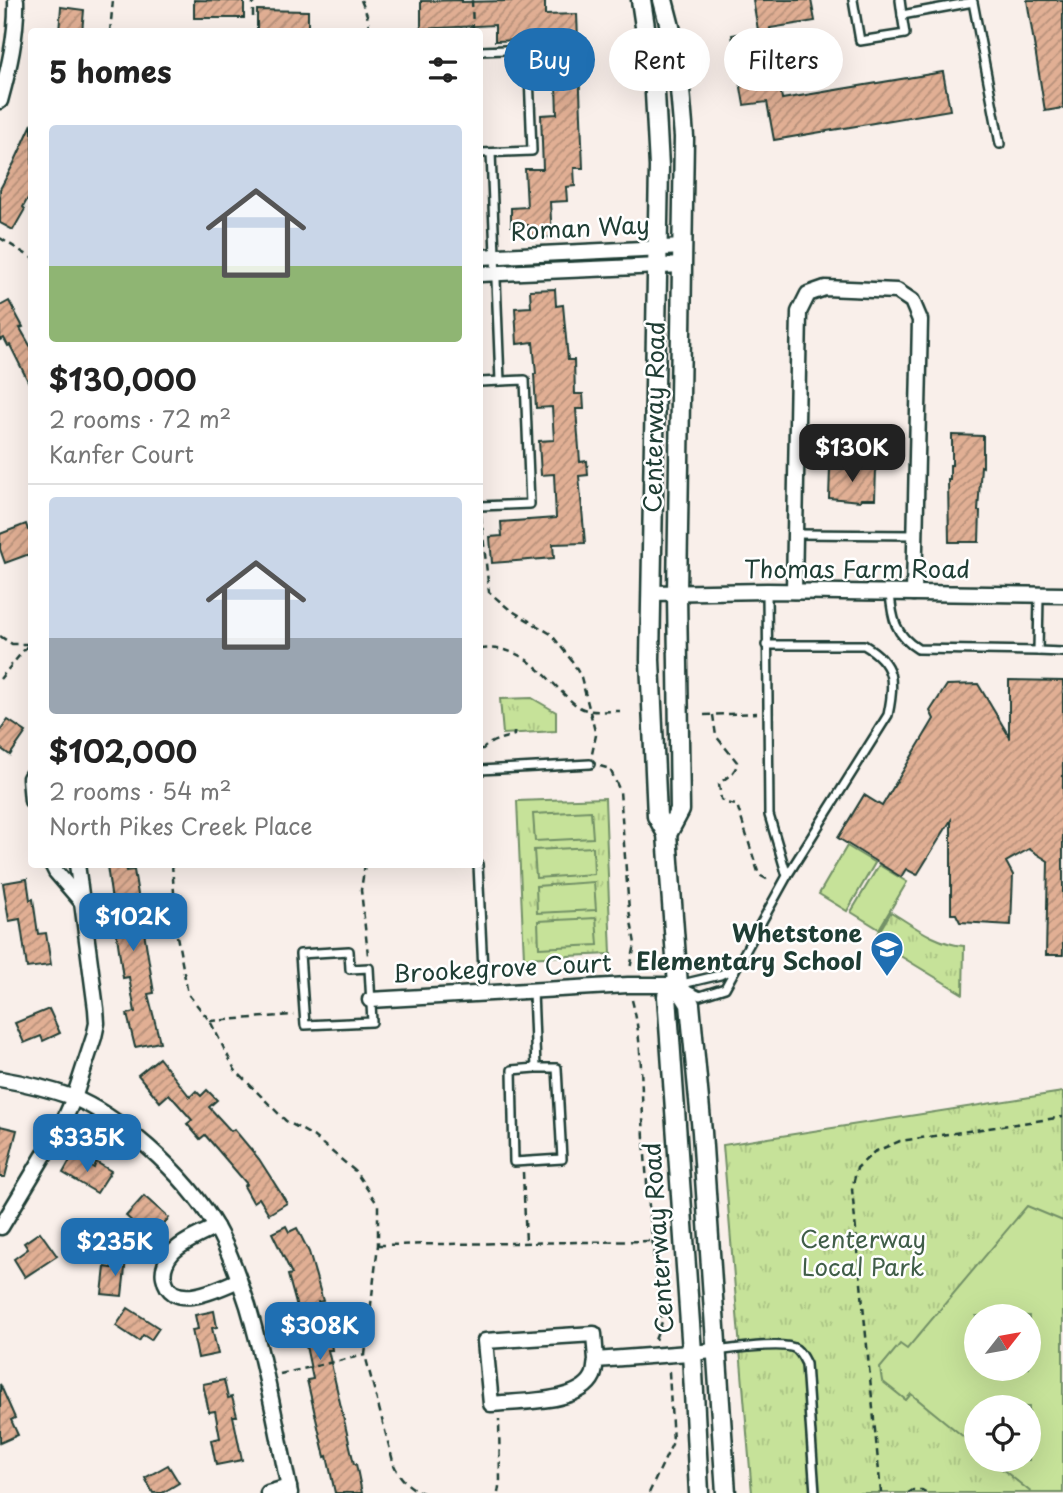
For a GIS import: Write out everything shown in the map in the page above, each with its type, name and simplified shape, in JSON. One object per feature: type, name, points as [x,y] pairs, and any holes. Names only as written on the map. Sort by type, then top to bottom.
[{"type":"street","points":[[0,101],[12,58],[16,0]]},
{"type":"street","name":"Centerway Road","points":[[640,0],[654,93],[659,167],[650,660],[657,816],[667,834],[678,985],[690,1003],[702,1132],[726,1493]]},
{"type":"street","name":"Centerway Road","points":[[663,0],[677,54],[684,137],[677,593],[680,810],[667,834]]},
{"type":"street","name":"Roman Way","points":[[487,257],[683,256]]},
{"type":"street","name":"Roman Way","points":[[483,274],[657,257]]},
{"type":"street","points":[[794,592],[799,312],[808,294],[825,288],[897,291],[912,302],[920,320],[914,593]]},
{"type":"street","name":"Thomas Farm Road","points":[[652,593],[767,591],[1063,595]]},
{"type":"street","points":[[54,868],[82,902]]},
{"type":"street","points":[[1,1227],[61,1127],[74,1098],[97,1023],[78,868]]},
{"type":"street","name":"Brookegrove Court","points":[[370,1000],[628,985],[678,985]]},
{"type":"street","name":"Centerway Road","points":[[678,985],[667,996],[699,1493]]},
{"type":"street","points":[[0,1079],[74,1098],[105,1115],[135,1136],[167,1164],[201,1204],[216,1227],[230,1255],[260,1347],[290,1490],[268,1493]]},
{"type":"street","points":[[216,1227],[172,1253],[163,1272],[166,1285],[176,1294],[190,1298],[239,1280]]},
{"type":"street","points":[[594,1334],[596,1360],[592,1377],[579,1390],[562,1398],[491,1404],[485,1341],[594,1334]]},
{"type":"street","points":[[596,1360],[715,1351]]},
{"type":"lane","points":[[853,0],[860,41],[905,34],[900,0]]},
{"type":"lane","points":[[902,15],[973,2],[1000,144]]},
{"type":"lane","points":[[483,51],[528,49],[532,151],[483,153]]},
{"type":"lane","points":[[491,153],[487,257],[495,273],[500,381]]},
{"type":"lane","points":[[483,382],[525,380],[530,504],[483,506]]},
{"type":"lane","points":[[795,534],[915,535]]},
{"type":"lane","points":[[767,591],[769,815],[787,876]]},
{"type":"lane","points":[[890,593],[891,612],[896,625],[906,641],[918,649],[1063,652]]},
{"type":"lane","points":[[1038,651],[1039,595]]},
{"type":"lane","points":[[678,985],[700,996],[725,988],[780,887],[888,715],[892,679],[887,665],[877,653],[864,645],[766,645]]},
{"type":"lane","points":[[483,770],[590,764]]},
{"type":"lane","points":[[478,868],[484,994]]},
{"type":"lane","points":[[349,951],[350,969],[369,968],[372,1022],[305,1025],[300,954],[349,951]]},
{"type":"lane","points":[[678,985],[720,975],[734,968]]},
{"type":"lane","points":[[533,991],[536,1068]]},
{"type":"lane","points":[[536,1068],[557,1068],[562,1159],[514,1163],[512,1070],[536,1068]]},
{"type":"lane","points":[[715,1351],[782,1345],[795,1348],[802,1355],[806,1364],[815,1493]]},
{"type":"path","points":[[110,28],[113,0]]},
{"type":"path","points":[[253,0],[253,16]]},
{"type":"path","points":[[361,0],[369,28]]},
{"type":"path","points":[[472,0],[472,28]]},
{"type":"path","points":[[0,238],[28,256]]},
{"type":"path","points":[[0,636],[12,644],[28,644]]},
{"type":"path","points":[[0,679],[28,646]]},
{"type":"path","points":[[483,649],[517,653],[581,708],[620,711]]},
{"type":"path","points":[[704,715],[767,712]]},
{"type":"path","points":[[713,715],[716,736],[737,762],[733,772],[719,784],[721,800],[737,805],[761,876],[780,887]]},
{"type":"path","points":[[483,749],[488,743],[514,735],[514,732]]},
{"type":"path","points":[[172,868],[177,936],[188,995],[210,1020],[235,1070],[286,1121],[313,1136],[355,1171],[377,1205],[378,1245],[365,1355],[394,1465],[400,1478],[423,1493]]},
{"type":"path","points":[[364,868],[361,890],[369,968]]},
{"type":"path","points":[[210,1020],[304,1014]]},
{"type":"path","points":[[881,1493],[852,1189],[857,1168],[874,1152],[900,1141],[1063,1117]]},
{"type":"path","points":[[522,1162],[526,1243]]},
{"type":"path","points":[[378,1245],[653,1241]]},
{"type":"path","points":[[266,1377],[365,1355]]},
{"type":"path","points":[[498,1404],[498,1493]]},
{"type":"path","points":[[908,1493],[922,1490],[927,1493]]},
{"type":"green space","points":[[532,698],[556,712],[556,731],[503,734],[500,699]]},
{"type":"green space","points":[[605,798],[611,954],[524,958],[517,801]]},
{"type":"green space","points":[[591,811],[593,838],[535,841],[533,814]]},
{"type":"green space","points":[[847,846],[875,863],[847,911],[819,894]]},
{"type":"green space","points":[[593,847],[594,874],[536,878],[534,850]]},
{"type":"green space","points":[[879,865],[907,882],[879,929],[851,912]]},
{"type":"green space","points":[[594,882],[596,910],[537,913],[536,886]]},
{"type":"green space","points":[[891,912],[935,938],[964,946],[963,994],[874,940]]},
{"type":"green space","points":[[596,918],[598,945],[539,948],[538,921]]},
{"type":"green space","name":"Centerway Local Park","points":[[1063,1092],[1063,1493],[752,1493],[723,1145]]},
{"type":"green space","points":[[1027,1206],[1063,1221],[1063,1493],[1032,1493],[1006,1472],[1041,1472],[1041,1395],[964,1395],[964,1437],[911,1394],[906,1400],[882,1381],[880,1368],[900,1344],[907,1349]]},
{"type":"building","points":[[194,0],[244,1],[244,18],[194,18]]},
{"type":"building","points":[[545,0],[545,15],[577,14],[578,28],[504,28],[504,41],[495,41],[495,25],[421,28],[421,1]]},
{"type":"building","points":[[753,0],[811,0],[815,21],[758,28]]},
{"type":"building","points":[[1027,0],[1063,0],[1063,108],[1045,111]]},
{"type":"building","points":[[61,7],[84,10],[82,28],[59,28]]},
{"type":"building","points":[[257,10],[308,11],[308,28],[257,28]]},
{"type":"building","points":[[943,72],[950,110],[774,140],[767,102],[744,105],[742,91],[781,91],[782,99],[843,91],[843,89]]},
{"type":"building","points":[[556,91],[580,91],[583,168],[574,168],[575,186],[566,187],[567,201],[550,202],[552,237],[529,237],[528,225],[511,226],[511,208],[527,207],[525,169],[543,169],[541,115],[557,114]]},
{"type":"building","points":[[28,133],[28,198],[13,230],[0,223],[0,189]]},
{"type":"building","points":[[555,289],[556,306],[563,305],[568,360],[574,360],[575,394],[583,394],[584,409],[576,409],[580,462],[587,461],[588,475],[579,476],[585,543],[553,544],[554,558],[492,563],[490,537],[502,536],[501,522],[556,518],[554,474],[541,475],[539,441],[554,440],[552,407],[536,408],[533,342],[517,344],[515,308],[531,307],[530,290]]},
{"type":"building","points":[[9,301],[23,327],[20,328],[28,342],[28,381],[10,345],[8,346],[4,338],[0,340],[0,306]]},
{"type":"building","points":[[952,435],[983,436],[978,511],[979,542],[949,542],[948,480],[952,465]]},
{"type":"building","points":[[830,468],[876,469],[875,499],[860,501],[829,498]]},
{"type":"building","points":[[26,524],[28,554],[5,563],[0,549],[0,534]]},
{"type":"building","points":[[1009,680],[1063,681],[1063,955],[1046,955],[1048,861],[1029,849],[1006,862],[1013,875],[1011,925],[960,922],[956,914],[951,914],[951,820],[917,875],[906,869],[901,877],[838,838],[864,795],[882,806],[934,719],[930,711],[947,685],[978,684],[1009,736]]},
{"type":"building","points":[[8,720],[26,732],[10,755],[0,748],[0,731]]},
{"type":"building","points":[[107,868],[134,870],[154,993],[148,994],[160,1042],[135,1047],[127,1014],[135,1012],[129,977],[123,978]]},
{"type":"building","points":[[27,879],[38,934],[46,933],[51,965],[27,968],[20,919],[9,921],[3,883]]},
{"type":"building","points":[[49,1009],[60,1033],[43,1041],[41,1036],[24,1043],[15,1023]]},
{"type":"building","points":[[159,1058],[190,1097],[196,1091],[201,1096],[207,1090],[217,1100],[209,1107],[231,1131],[234,1129],[259,1159],[287,1203],[269,1214],[259,1198],[253,1202],[244,1186],[247,1184],[205,1135],[200,1139],[187,1124],[192,1120],[169,1094],[160,1102],[138,1075]]},
{"type":"building","points":[[0,1126],[17,1130],[5,1177],[0,1177]]},
{"type":"building","points":[[73,1155],[94,1168],[96,1162],[111,1171],[97,1193],[63,1173]]},
{"type":"building","points":[[144,1196],[169,1218],[151,1238],[126,1216]]},
{"type":"building","points":[[286,1226],[289,1232],[297,1228],[309,1252],[323,1301],[318,1302],[324,1328],[335,1325],[339,1342],[331,1343],[332,1350],[328,1350],[362,1493],[335,1493],[307,1380],[313,1379],[288,1275],[292,1274],[272,1233]]},
{"type":"building","points":[[40,1232],[57,1256],[25,1277],[14,1259],[28,1249],[24,1243]]},
{"type":"building","points":[[113,1258],[126,1259],[122,1296],[102,1294],[105,1267],[112,1268]]},
{"type":"building","points":[[128,1308],[159,1328],[151,1340],[143,1335],[139,1341],[116,1326]]},
{"type":"building","points":[[214,1311],[217,1327],[212,1328],[218,1354],[198,1358],[192,1330],[198,1329],[195,1315]]},
{"type":"building","points":[[224,1380],[228,1398],[232,1397],[237,1416],[233,1416],[242,1460],[216,1465],[211,1440],[220,1438],[215,1411],[209,1412],[203,1384]]},
{"type":"building","points":[[0,1384],[15,1418],[11,1420],[18,1435],[0,1443]]},
{"type":"building","points":[[168,1465],[179,1483],[162,1493],[153,1493],[145,1478]]},
{"type":"place","name":"Whetstone Elementary School","points":[[887,978]]}]
